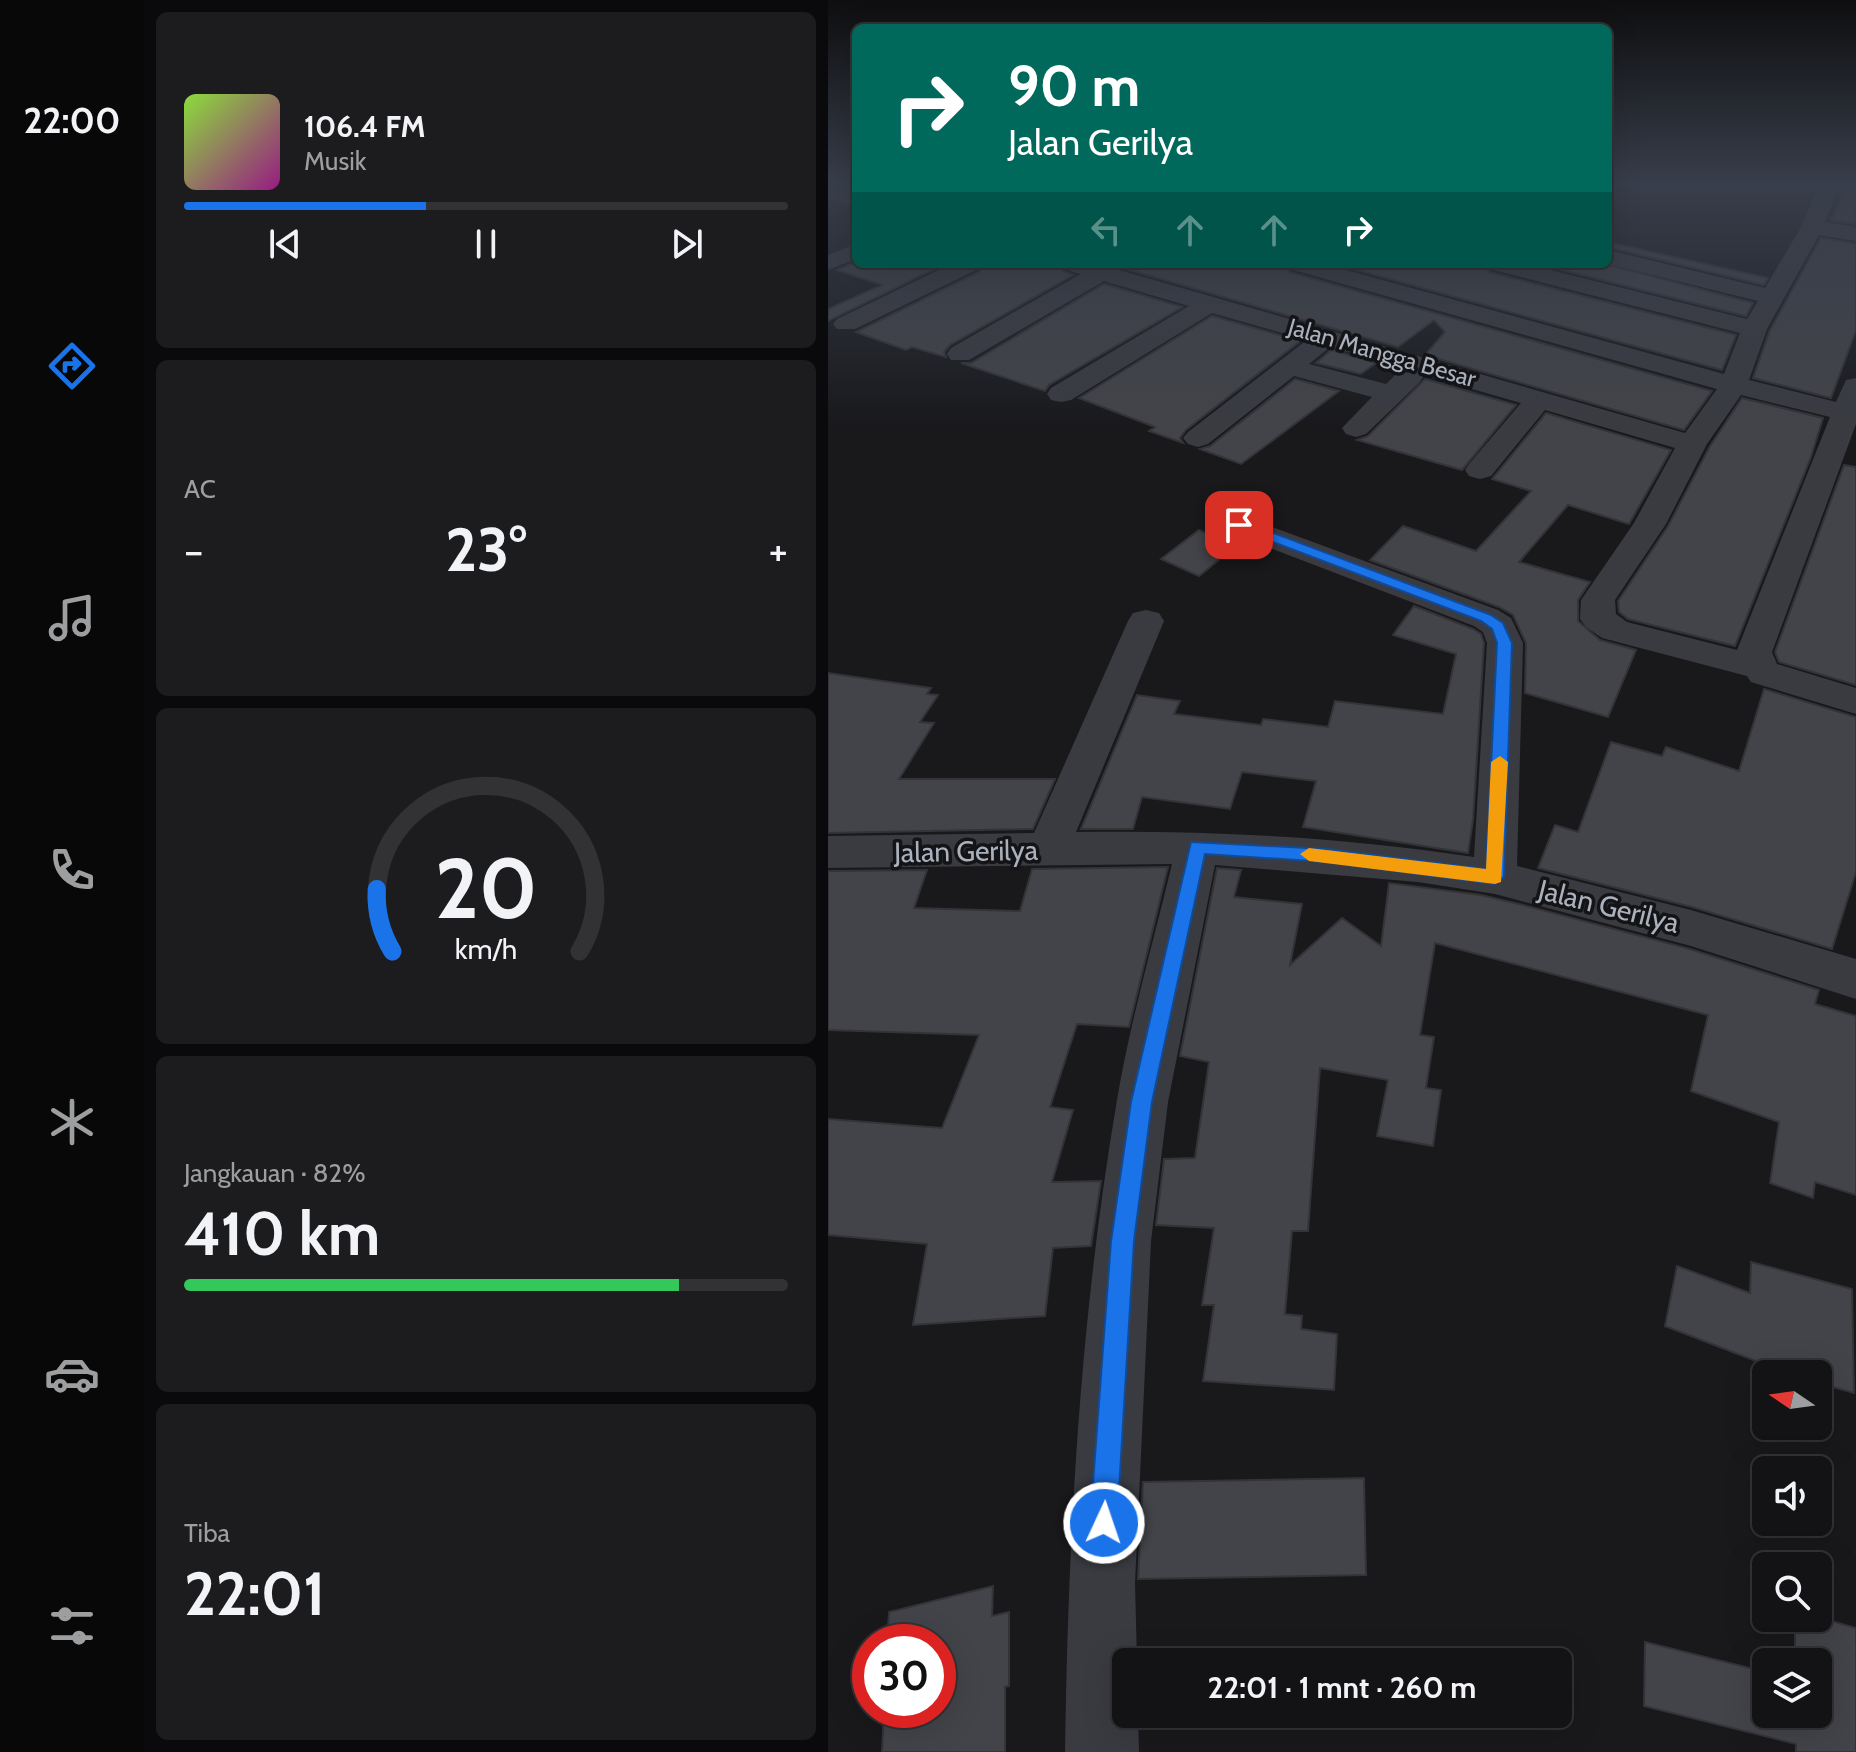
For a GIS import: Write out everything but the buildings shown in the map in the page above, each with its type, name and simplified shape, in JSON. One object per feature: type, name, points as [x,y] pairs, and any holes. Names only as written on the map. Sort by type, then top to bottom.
[{"type":"street","points":[[1636,264],[1773,297]]},
{"type":"street","points":[[1758,667],[1615,630],[1598,619],[1598,600],[1650,524],[1692,444],[1734,385],[1754,329],[1792,264]]},
{"type":"street","points":[[846,324],[962,268]]},
{"type":"street","name":"Jalan Mangga Besar","points":[[1087,268],[1692,444]]},
{"type":"street","points":[[1313,268],[1734,385],[1853,404],[1754,652],[1758,667],[1764,673],[1856,701]]},
{"type":"street","points":[[1336,296],[1375,268]]},
{"type":"street","points":[[1514,268],[1754,329]]},
{"type":"street","points":[[960,354],[1102,272]]},
{"type":"street","points":[[1061,394],[1209,304]]},
{"type":"street","points":[[1293,327],[1315,311]]},
{"type":"street","points":[[1198,438],[1327,337]]},
{"type":"street","points":[[1356,428],[1422,364]]},
{"type":"street","points":[[1289,367],[1392,394]]},
{"type":"street","points":[[1480,470],[1539,400]]},
{"type":"street","points":[[1239,525],[1374,574],[1486,618],[1498,626],[1505,643],[1495,877]]},
{"type":"street","points":[[1048,850],[1094,736],[1146,621]]},
{"type":"street","points":[[1102,1752],[1101,1583],[1123,1241],[1142,1102],[1197,847]]},
{"type":"street","name":"Jalan Gerilya","points":[[828,852],[1197,847],[1327,856],[1495,877],[1691,928],[1856,979]]},
{"type":"slow traffic","points":[[1309,854],[1418,865],[1495,877],[1500,762]]},
{"type":"route","points":[[1104,1523],[1123,1241],[1142,1102],[1197,847],[1418,865],[1495,877],[1505,643],[1498,626],[1486,618],[1374,574],[1239,525]]}]
